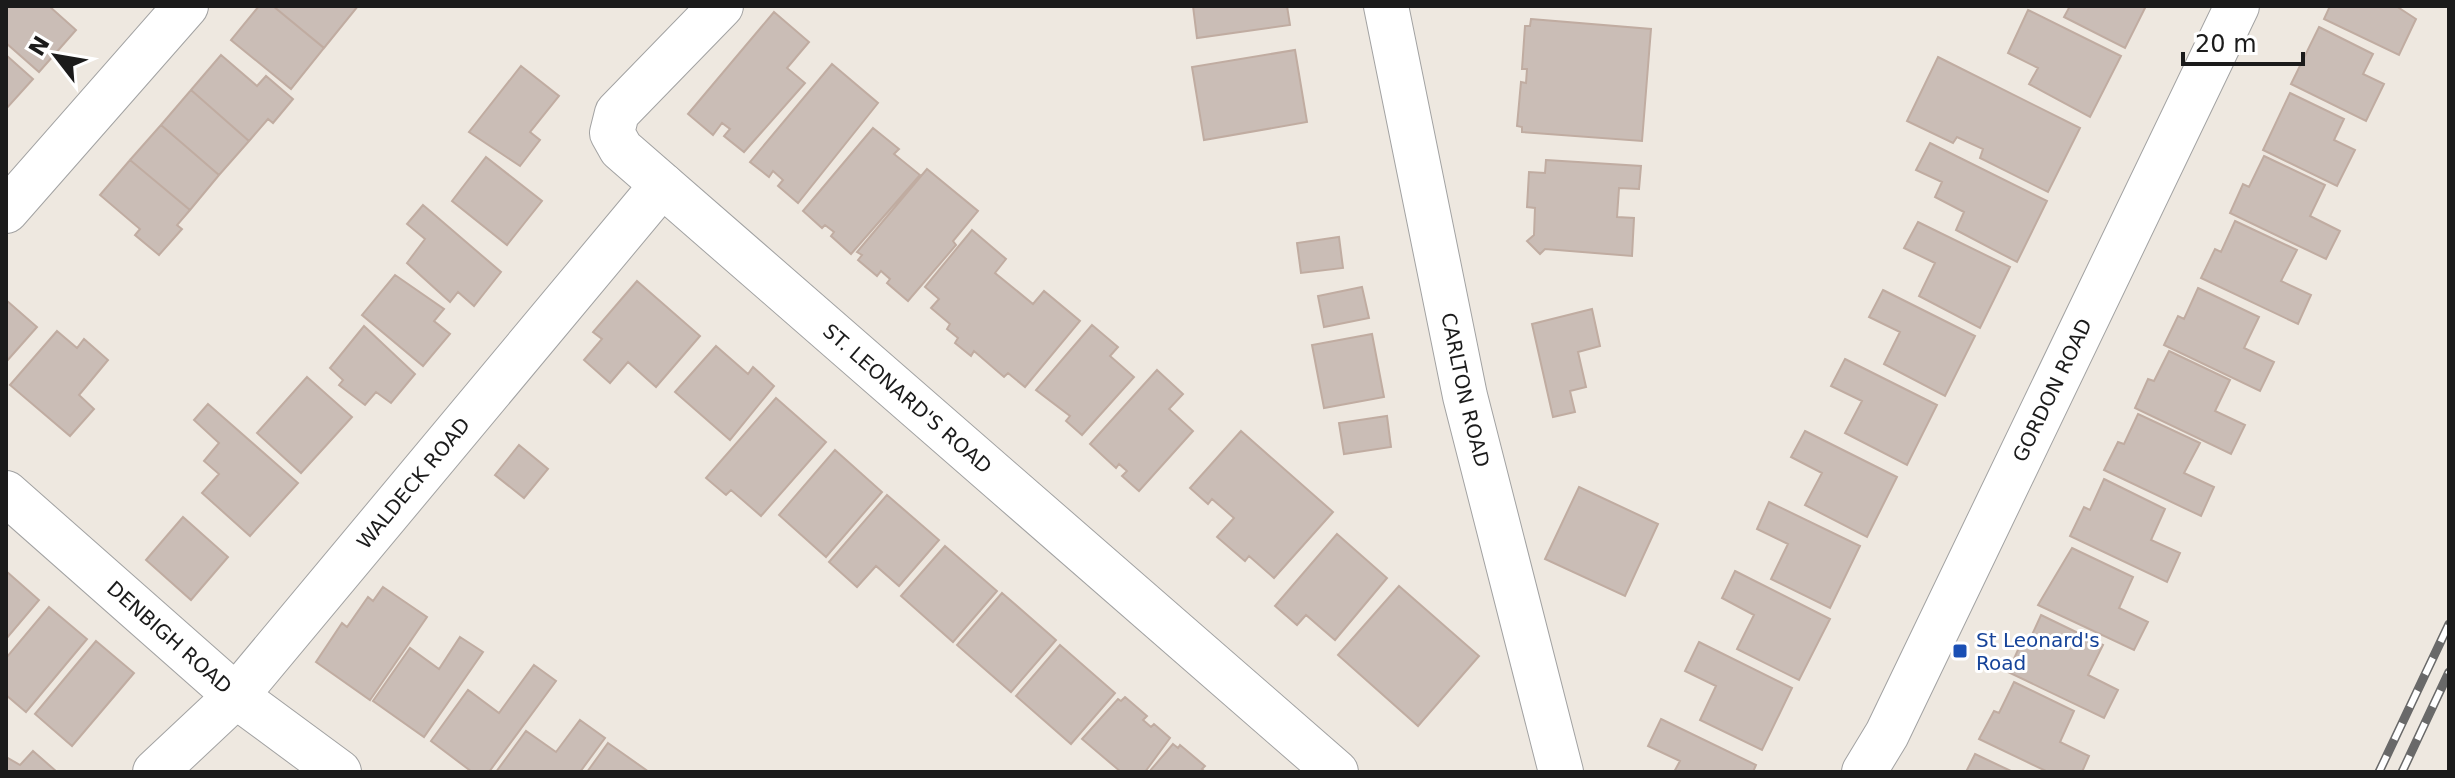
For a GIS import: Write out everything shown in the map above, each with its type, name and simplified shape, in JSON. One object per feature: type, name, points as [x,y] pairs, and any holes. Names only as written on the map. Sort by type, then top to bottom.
[{"type":"street","points":[[6,211],[186,6]]},
{"type":"street","name":"ST. LEONARD'S ROAD","points":[[721,6],[617,113],[612,133],[621,149],[1336,772]]},
{"type":"street","name":"CARLTON ROAD","points":[[1386,6],[1465,396],[1561,772]]},
{"type":"street","name":"GORDON ROAD","points":[[1864,772],[1887,734],[2237,6]]},
{"type":"street","name":"WALDECK ROAD","points":[[155,772],[236,696],[662,185]]},
{"type":"street","name":"DENBIGH ROAD","points":[[6,493],[236,696],[339,772]]},
{"type":"building","points":[[6,6],[49,6],[76,30],[39,72],[6,43]]},
{"type":"building","points":[[259,6],[273,6],[324,48],[291,89],[231,40]]},
{"type":"building","points":[[273,6],[358,6],[324,48]]},
{"type":"building","points":[[1193,6],[1287,6],[1290,25],[1197,38]]},
{"type":"building","points":[[2070,6],[2146,6],[2125,48],[2064,17]]},
{"type":"building","points":[[2330,6],[2396,6],[2416,19],[2399,55],[2324,19]]},
{"type":"building","points":[[2028,10],[2121,56],[2090,117],[2029,84],[2038,68],[2008,53]]},
{"type":"building","points":[[774,12],[809,42],[787,68],[805,83],[744,152],[724,136],[730,129],[722,123],[713,135],[688,114]]},
{"type":"building","points":[[1531,19],[1651,29],[1642,141],[1522,132],[1522,127],[1517,126],[1521,82],[1526,83],[1527,69],[1522,69],[1525,26],[1530,26]]},
{"type":"building","points":[[2319,27],[2373,54],[2363,74],[2384,84],[2366,121],[2291,84]]},
{"type":"building","points":[[1295,50],[1307,122],[1204,140],[1192,67]]},
{"type":"building","points":[[6,55],[33,79],[6,109]]},
{"type":"building","points":[[221,55],[257,86],[266,76],[293,99],[273,123],[268,119],[249,141],[191,90]]},
{"type":"building","points":[[1938,57],[2080,128],[2048,192],[1980,158],[1983,149],[1957,137],[1953,143],[1907,121]]},
{"type":"building","points":[[832,64],[878,103],[798,203],[778,186],[783,180],[773,171],[769,177],[750,162]]},
{"type":"building","points":[[521,66],[559,96],[530,132],[540,140],[520,166],[469,132]]},
{"type":"building","points":[[191,90],[249,141],[219,175],[161,125]]},
{"type":"building","points":[[2290,93],[2344,119],[2334,140],[2355,150],[2337,186],[2263,150]]},
{"type":"building","points":[[161,125],[219,175],[190,210],[130,160]]},
{"type":"building","points":[[873,128],[899,149],[894,154],[920,175],[851,254],[831,236],[834,232],[825,225],[822,228],[803,211]]},
{"type":"building","points":[[1930,143],[2047,201],[2017,262],[1956,230],[1964,212],[1935,197],[1942,182],[1916,170]]},
{"type":"building","points":[[2264,156],[2325,185],[2310,216],[2340,231],[2326,259],[2230,213],[2243,184],[2249,187]]},
{"type":"building","points":[[486,157],[542,201],[507,245],[452,201]]},
{"type":"building","points":[[130,160],[190,210],[177,225],[182,229],[159,255],[135,235],[140,229],[100,195]]},
{"type":"building","points":[[1546,160],[1641,166],[1639,189],[1619,188],[1617,217],[1634,218],[1632,256],[1545,249],[1540,254],[1527,241],[1534,235],[1535,208],[1527,207],[1529,172],[1545,173]]},
{"type":"building","points":[[927,169],[978,211],[953,241],[956,245],[908,301],[887,283],[890,279],[881,271],[877,276],[858,260],[862,255],[857,252]]},
{"type":"building","points":[[423,205],[501,272],[474,306],[458,292],[450,302],[407,263],[425,239],[407,224]]},
{"type":"building","points":[[2235,221],[2297,250],[2281,281],[2311,295],[2298,324],[2201,278],[2215,249],[2221,252]]},
{"type":"building","points":[[1918,222],[2010,267],[1980,328],[1919,296],[1935,263],[1904,248]]},
{"type":"building","points":[[972,230],[1006,259],[995,273],[1033,304],[1044,291],[1080,321],[1025,387],[1008,373],[1004,377],[974,351],[971,356],[955,343],[958,338],[947,329],[950,324],[931,308],[939,299],[925,287]]},
{"type":"building","points":[[1339,237],[1343,268],[1301,273],[1297,243]]},
{"type":"building","points":[[395,275],[444,309],[434,321],[450,334],[423,366],[362,315]]},
{"type":"building","points":[[637,281],[700,336],[656,387],[628,362],[610,383],[584,360],[602,339],[593,332]]},
{"type":"building","points":[[1362,287],[1369,318],[1324,327],[1318,296]]},
{"type":"building","points":[[2198,288],[2259,317],[2244,348],[2274,362],[2260,391],[2164,345],[2178,316],[2184,319]]},
{"type":"building","points":[[1883,290],[1975,336],[1945,396],[1884,364],[1900,332],[1869,317]]},
{"type":"building","points":[[6,300],[37,327],[6,362]]},
{"type":"building","points":[[1592,309],[1600,346],[1578,352],[1586,387],[1570,391],[1575,412],[1553,417],[1532,324]]},
{"type":"building","points":[[1092,325],[1118,347],[1110,356],[1134,377],[1082,435],[1066,421],[1070,416],[1036,390]]},
{"type":"building","points":[[364,326],[415,374],[391,403],[376,392],[365,405],[339,385],[343,380],[330,368]]},
{"type":"building","points":[[57,331],[77,348],[84,339],[108,360],[79,395],[94,409],[70,436],[10,385]]},
{"type":"building","points":[[1372,334],[1384,397],[1324,408],[1312,345]]},
{"type":"building","points":[[716,346],[748,374],[753,367],[774,386],[730,440],[675,392]]},
{"type":"building","points":[[2169,351],[2230,380],[2215,411],[2245,425],[2231,454],[2135,408],[2148,379],[2154,381]]},
{"type":"building","points":[[1845,359],[1937,405],[1907,465],[1845,433],[1862,401],[1831,386]]},
{"type":"building","points":[[1157,370],[1183,394],[1169,409],[1193,431],[1139,491],[1122,476],[1127,471],[1119,464],[1116,468],[1090,444]]},
{"type":"building","points":[[307,377],[352,417],[301,473],[257,433]]},
{"type":"building","points":[[776,398],[826,442],[761,516],[731,490],[726,495],[706,478]]},
{"type":"building","points":[[208,404],[298,483],[250,536],[202,493],[219,474],[204,461],[219,443],[194,420]]},
{"type":"building","points":[[2138,414],[2200,443],[2184,473],[2214,487],[2201,516],[2104,470],[2118,442],[2124,444]]},
{"type":"building","points":[[1387,416],[1391,447],[1344,454],[1339,423]]},
{"type":"building","points":[[1241,431],[1333,512],[1274,578],[1249,556],[1245,561],[1217,537],[1234,518],[1212,499],[1208,504],[1190,488]]},
{"type":"building","points":[[1805,431],[1897,477],[1867,537],[1805,505],[1822,473],[1791,457]]},
{"type":"building","points":[[519,445],[548,469],[524,498],[495,475]]},
{"type":"building","points":[[835,450],[882,492],[826,557],[779,515]]},
{"type":"building","points":[[2104,479],[2165,509],[2151,540],[2180,553],[2167,582],[2070,536],[2084,507],[2090,510]]},
{"type":"building","points":[[1579,487],[1658,524],[1625,596],[1545,559]]},
{"type":"building","points":[[887,495],[939,540],[899,586],[876,566],[857,587],[829,562]]},
{"type":"building","points":[[1769,502],[1860,546],[1830,608],[1771,579],[1788,544],[1757,529]]},
{"type":"building","points":[[183,517],[228,557],[191,600],[146,560]]},
{"type":"building","points":[[1337,534],[1387,578],[1335,640],[1306,615],[1297,625],[1275,606]]},
{"type":"building","points":[[945,546],[997,591],[953,642],[901,596]]},
{"type":"building","points":[[2072,548],[2133,577],[2119,608],[2148,622],[2134,650],[2038,605]]},
{"type":"building","points":[[6,571],[39,600],[6,639]]},
{"type":"building","points":[[1735,571],[1830,619],[1799,680],[1737,649],[1754,615],[1722,598]]},
{"type":"building","points":[[1399,586],[1479,656],[1418,726],[1338,655]]},
{"type":"building","points":[[383,587],[427,617],[370,700],[316,662],[342,623],[347,627],[368,597],[373,601]]},
{"type":"building","points":[[1002,593],[1056,640],[1011,692],[957,645]]},
{"type":"building","points":[[49,607],[87,639],[26,712],[6,695],[6,658]]},
{"type":"building","points":[[2041,615],[2103,645],[2088,675],[2118,690],[2104,718],[2008,672],[2021,643],[2027,646]]},
{"type":"building","points":[[460,637],[483,652],[424,737],[373,701],[410,648],[439,669]]},
{"type":"building","points":[[96,641],[134,673],[72,746],[35,714]]},
{"type":"building","points":[[1699,642],[1792,688],[1762,750],[1700,720],[1716,686],[1685,671]]},
{"type":"building","points":[[1060,645],[1115,693],[1071,744],[1016,696]]},
{"type":"building","points":[[534,665],[556,681],[489,772],[472,772],[431,741],[468,690],[499,713]]},
{"type":"building","points":[[2014,682],[2074,711],[2060,742],[2089,756],[2082,772],[2048,772],[1979,739],[1994,711],[1999,713]]},
{"type":"building","points":[[1125,697],[1147,716],[1143,720],[1151,727],[1154,724],[1170,738],[1145,772],[1121,772],[1082,739],[1118,699],[1121,701]]},
{"type":"building","points":[[1661,719],[1756,765],[1753,772],[1674,772],[1680,761],[1648,746]]},
{"type":"building","points":[[580,720],[605,738],[580,772],[496,772],[526,731],[556,752]]},
{"type":"building","points":[[608,743],[649,772],[587,772]]},
{"type":"building","points":[[1173,744],[1178,748],[1180,745],[1205,766],[1202,769],[1205,772],[1149,772]]},
{"type":"building","points":[[33,751],[57,772],[6,772],[6,757],[20,765]]},
{"type":"building","points":[[1975,754],[2013,772],[1966,772]]},
{"type":"railway","points":[[2379,772],[2449,624]]},
{"type":"railway","points":[[2402,772],[2449,672]]},
{"type":"place","name":"St Leonard's Road","points":[[1960,651]]}]
